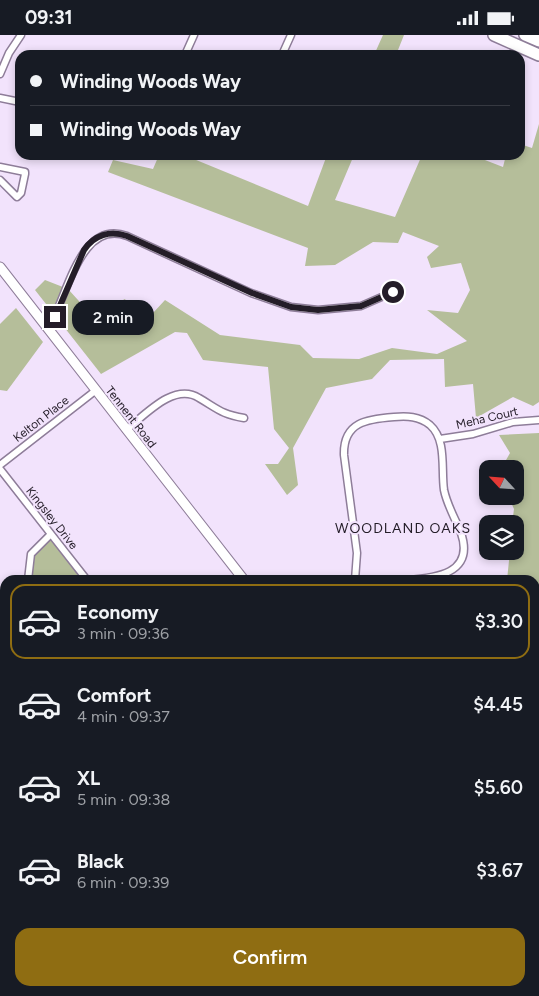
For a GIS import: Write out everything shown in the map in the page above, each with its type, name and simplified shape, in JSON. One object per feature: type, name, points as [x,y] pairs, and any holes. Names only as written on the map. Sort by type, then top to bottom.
[{"type":"highway","points":[[494,35],[539,55]]},
{"type":"highway","points":[[525,35],[539,41]]},
{"type":"street","points":[[0,74],[8,53],[21,35]]},
{"type":"street","points":[[187,50],[194,35]]},
{"type":"street","points":[[284,50],[290,36]]},
{"type":"street","points":[[0,98],[15,100]]},
{"type":"street","points":[[0,167],[25,172],[21,193],[17,197],[4,187],[0,180]]},
{"type":"street","points":[[48,329],[59,310],[84,250],[91,241],[107,234],[127,236],[252,293],[291,307],[318,310],[361,306],[393,292]]},
{"type":"street","name":"Tennent Road","points":[[0,267],[240,575]]},
{"type":"street","name":"Kelton Place","points":[[0,465],[95,391]]},
{"type":"street","points":[[126,430],[169,397],[180,393],[195,395],[224,415],[244,418]]},
{"type":"street","points":[[355,575],[357,553],[344,455],[348,436],[356,426],[364,421],[405,416],[424,421],[440,439],[445,494],[461,533],[462,551],[459,561],[448,573],[442,575]]},
{"type":"street","name":"Meha Court","points":[[440,439],[473,434],[513,422],[539,420]]},
{"type":"street","name":"Kingsley Drive","points":[[0,469],[83,575]]},
{"type":"street","points":[[29,575],[31,554],[51,533]]},
{"type":"green space","points":[[383,35],[404,35],[398,50],[376,50]]},
{"type":"green space","points":[[539,124],[539,402],[533,406],[513,397],[476,418],[473,384],[445,387],[444,359],[390,360],[372,379],[326,388],[293,448],[298,485],[287,495],[265,464],[278,464],[289,448],[274,429],[268,367],[203,360],[187,333],[175,332],[101,374],[35,290],[45,280],[68,289],[108,333],[124,299],[153,313],[165,300],[220,335],[300,345],[313,358],[359,359],[392,348],[437,354],[467,341],[427,310],[458,313],[470,290],[461,263],[431,268],[427,257],[439,246],[403,232],[398,243],[373,242],[335,265],[305,266],[308,248],[108,172],[113,160],[153,169],[157,160],[196,160],[308,206],[325,160],[352,160],[335,200],[395,217],[420,160],[485,160],[503,167],[505,160],[525,160],[525,146],[532,148]]},
{"type":"green space","points":[[16,308],[43,342],[7,391],[0,390],[0,324]]},
{"type":"green space","points":[[539,433],[539,575],[508,575],[509,560],[524,560],[524,515],[513,515],[512,505],[524,505],[524,460],[506,460],[510,453],[499,435]]},
{"type":"green space","points":[[48,530],[82,575],[27,575],[27,557]]},
{"type":"district","name":"WOODLAND OAKS","points":[[403,528]]},
{"type":"route","points":[[55,317],[84,250],[97,237],[114,233],[127,236],[252,293],[291,307],[318,310],[361,306],[393,292]]}]
